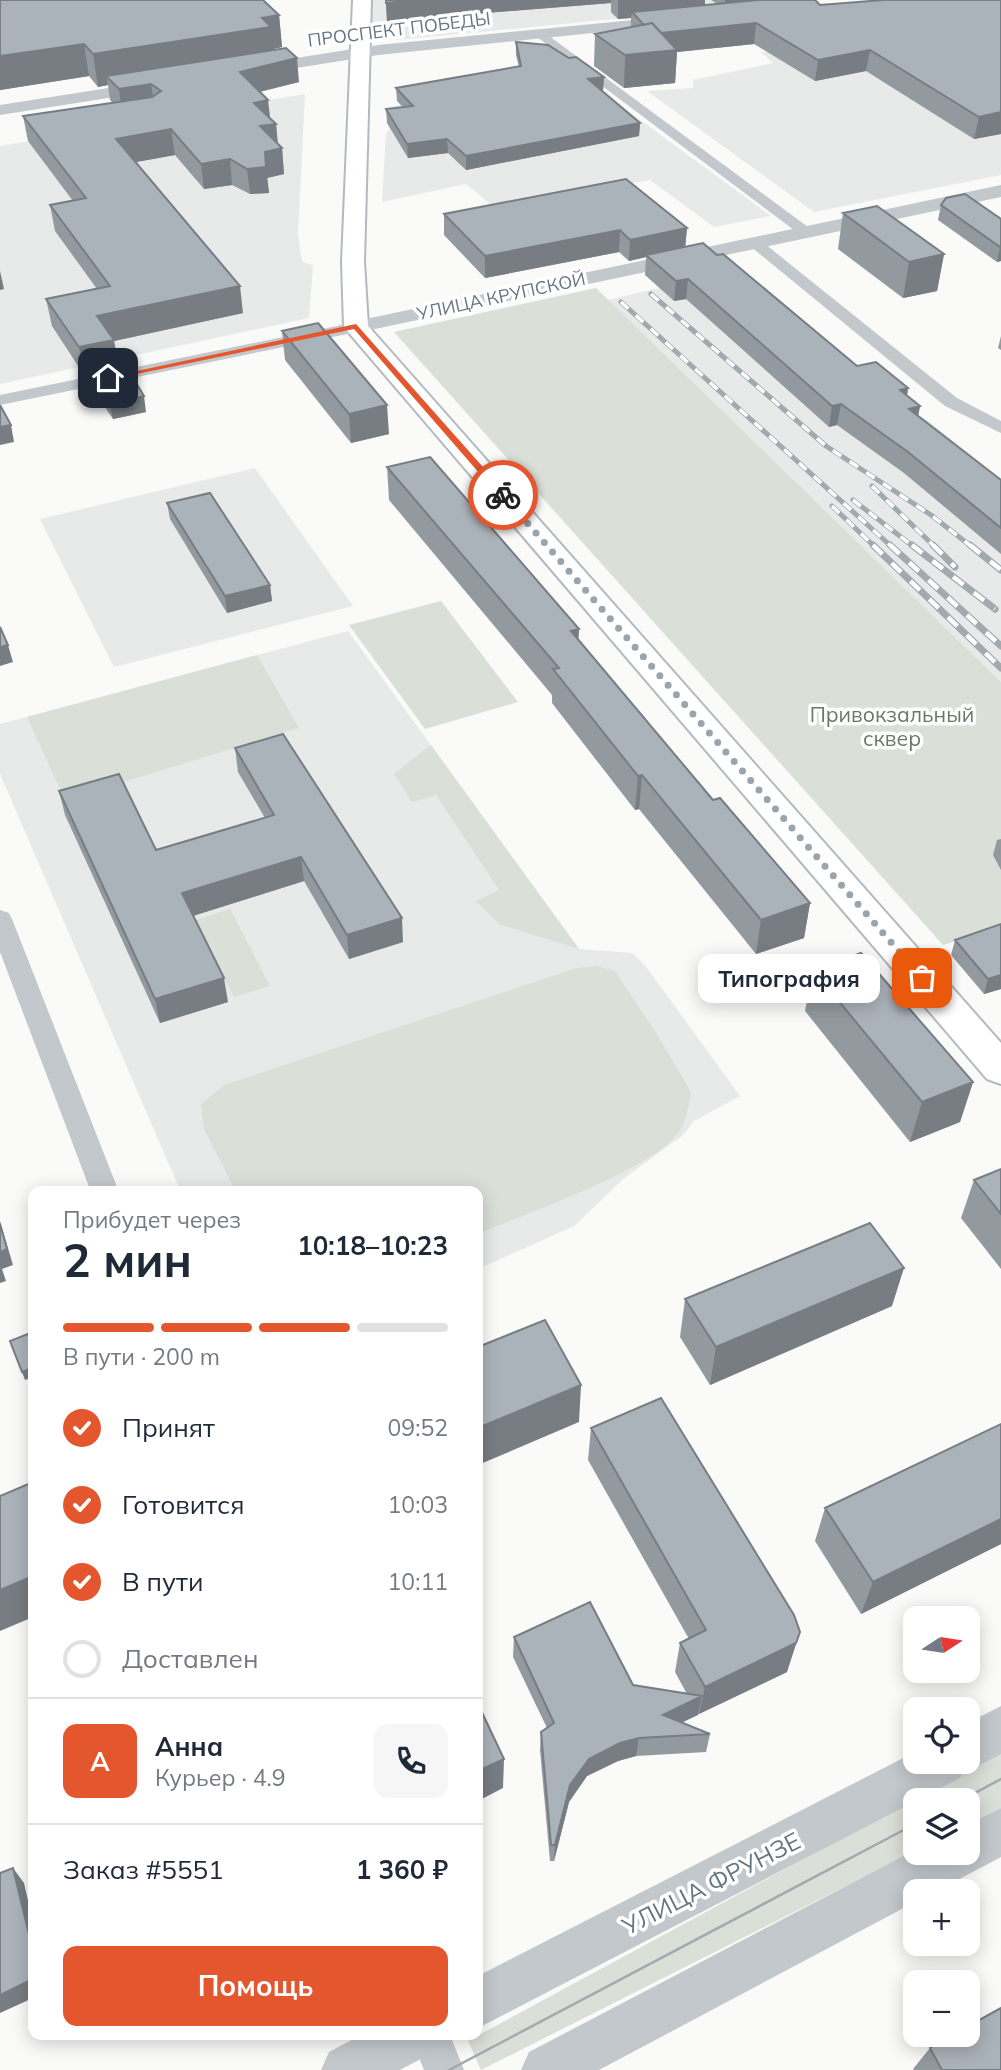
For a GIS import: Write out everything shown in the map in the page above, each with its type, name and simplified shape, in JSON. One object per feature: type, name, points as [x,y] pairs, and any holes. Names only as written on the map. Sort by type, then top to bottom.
[{"type":"main road","points":[[362,0],[352,262],[356,327],[1001,1069]]},
{"type":"street","name":"ПРОСПЕКТ ПОБЕДЫ","points":[[237,72],[360,52],[694,19]]},
{"type":"street","points":[[541,34],[807,233]]},
{"type":"street","points":[[0,110],[170,83]]},
{"type":"street","points":[[90,96],[103,114]]},
{"type":"street","name":"УЛИЦА КРУПСКОЙ","points":[[0,400],[1001,191]]},
{"type":"street","points":[[755,243],[951,402],[1001,428]]},
{"type":"street","points":[[2,933],[103,1186]]},
{"type":"street","points":[[980,1741],[1001,1729]]},
{"type":"street","name":"УЛИЦА ФРУНЗЕ","points":[[483,2000],[921,1774]]},
{"type":"street","points":[[980,1843],[1001,1832]]},
{"type":"street","points":[[547,2070],[936,1865]]},
{"type":"street","points":[[347,2070],[404,2040]]},
{"type":"street","points":[[432,2040],[444,2070]]},
{"type":"shaded area","points":[[366,0],[810,0],[396,40],[364,35]]},
{"type":"shaded area","points":[[840,44],[1001,81],[1001,175],[814,212],[647,91],[693,88],[693,80],[773,63],[761,52]]},
{"type":"shaded area","points":[[587,81],[771,216],[714,227],[650,180],[494,207],[466,184],[382,202],[386,133],[390,129],[387,123],[389,107],[400,105],[397,101]]},
{"type":"shaded area","points":[[305,94],[298,234],[302,262],[313,265],[309,318],[0,384],[0,146]]},
{"type":"shaded area","points":[[660,288],[674,301],[694,297],[706,317],[829,427],[905,409],[927,420],[1001,479],[1001,682],[607,300]]},
{"type":"shaded area","points":[[255,468],[353,606],[114,667],[40,519]]},
{"type":"shaded area","points":[[348,631],[579,949],[633,953],[647,968],[740,1096],[694,1121],[683,1135],[622,1180],[574,1226],[483,1267],[483,1186],[178,1186],[0,774],[0,724]]},
{"type":"green space","name":"Привокзальный сквер","points":[[596,288],[1001,682],[1001,928],[943,945],[394,332]]},
{"type":"green space","points":[[441,601],[518,702],[425,729],[349,625]]},
{"type":"green space","points":[[257,655],[299,728],[65,800],[27,717]]},
{"type":"green space","points":[[431,745],[579,949],[499,924],[476,901],[499,890],[436,795],[412,802],[394,774]]},
{"type":"green space","points":[[230,909],[270,986],[234,997],[193,921]]},
{"type":"green space","points":[[597,966],[615,971],[691,1092],[685,1119],[678,1133],[641,1162],[585,1190],[483,1232],[483,1186],[233,1186],[204,1129],[201,1104],[224,1085],[577,968]]},
{"type":"green space","points":[[1001,1749],[1001,1808],[980,1818],[980,1788],[935,1788],[960,1774],[980,1774],[980,1762]]},
{"type":"green space","points":[[903,1805],[903,1857],[481,2070],[468,2041],[483,2040],[483,2033]]},
{"type":"building","points":[[0,0],[263,0],[279,15],[262,18],[271,27],[93,54],[84,44],[0,56]]},
{"type":"building","points":[[386,0],[419,0],[386,3]]},
{"type":"building","points":[[758,0],[815,0],[820,5],[883,0],[1001,0],[1001,112],[979,117],[870,50],[818,60],[756,23],[661,33],[652,23],[644,25],[632,12]]},
{"type":"building","points":[[652,23],[677,50],[625,55],[595,34]]},
{"type":"building","points":[[516,42],[548,45],[569,58],[576,57],[604,77],[588,79],[640,123],[466,156],[447,139],[407,144],[386,109],[413,106],[396,88],[521,66]]},
{"type":"building","points":[[286,48],[297,58],[240,72],[268,100],[254,103],[276,124],[260,126],[282,148],[265,152],[266,167],[247,169],[230,159],[201,164],[171,129],[116,139],[240,286],[97,316],[114,340],[79,347],[46,299],[110,286],[50,205],[86,198],[23,116],[152,97],[161,91],[151,84],[119,89],[106,76]]},
{"type":"building","points":[[626,179],[687,228],[630,240],[620,230],[485,256],[444,214]]},
{"type":"building","points":[[965,194],[1001,219],[1001,247],[941,205],[946,198]]},
{"type":"building","points":[[877,206],[944,254],[909,262],[843,213]]},
{"type":"building","points":[[703,243],[717,255],[723,254],[857,366],[876,362],[908,388],[900,390],[920,406],[909,409],[1001,480],[1001,528],[908,452],[841,404],[832,406],[688,279],[676,281],[646,255]]},
{"type":"building","points":[[318,323],[387,405],[349,414],[282,331]]},
{"type":"building","points":[[126,366],[144,396],[110,404],[90,373]]},
{"type":"building","points":[[0,405],[11,425],[0,427]]},
{"type":"building","points":[[430,457],[579,629],[571,631],[713,800],[720,798],[810,903],[761,920],[642,775],[638,776],[553,669],[559,668],[387,467]]},
{"type":"building","points":[[210,493],[270,585],[225,596],[167,503]]},
{"type":"building","points":[[0,627],[8,645],[0,647]]},
{"type":"building","points":[[283,734],[402,918],[347,935],[301,857],[182,893],[224,978],[155,999],[59,791],[119,774],[156,850],[274,815],[235,748]]},
{"type":"building","points":[[1001,924],[1001,975],[988,979],[955,940]]},
{"type":"building","points":[[861,953],[973,1082],[922,1102],[813,970]]},
{"type":"building","points":[[1001,1169],[1001,1214],[974,1180]]},
{"type":"building","points":[[870,1223],[904,1268],[716,1347],[685,1299]]},
{"type":"building","points":[[0,1224],[7,1249],[0,1252]]},
{"type":"building","points":[[545,1320],[581,1385],[483,1426],[483,1345]]},
{"type":"building","points":[[28,1334],[28,1370],[22,1372],[10,1341]]},
{"type":"building","points":[[661,1398],[794,1615],[800,1632],[796,1643],[705,1687],[680,1643],[706,1630],[591,1428]]},
{"type":"building","points":[[1001,1424],[1001,1519],[873,1582],[825,1508]]},
{"type":"building","points":[[28,1484],[28,1578],[0,1590],[0,1496]]},
{"type":"building","points":[[590,1602],[633,1685],[702,1696],[663,1715],[710,1734],[639,1738],[620,1743],[589,1759],[570,1785],[555,1845],[551,1845],[541,1732],[554,1723],[514,1637]]},
{"type":"building","points":[[483,1715],[504,1759],[483,1769]]},
{"type":"building","points":[[13,1868],[28,1930],[28,1981],[0,1995],[0,1873]]},
{"type":"building","points":[[1001,2008],[1001,2070],[942,2070],[930,2048],[980,2047],[980,2019]]},
{"type":"tram line","points":[[980,1790],[1001,1779]]},
{"type":"tram line","points":[[449,2070],[903,1830]]},
{"type":"railway","points":[[651,294],[826,446],[931,515],[972,547]]},
{"type":"railway","points":[[621,302],[892,547]]},
{"type":"railway","points":[[872,486],[935,547]]},
{"type":"railway","points":[[853,500],[914,547]]},
{"type":"railway","points":[[832,506],[875,547]]},
{"type":"railway","points":[[873,545],[1001,668]]},
{"type":"railway","points":[[890,545],[1001,646]]},
{"type":"railway","points":[[912,545],[995,609]]},
{"type":"railway","points":[[970,545],[1001,570]]},
{"type":"railway","points":[[935,547],[955,567]]},
{"type":"way so far","points":[[503,495],[922,978]]},
{"type":"place","name":"Типография","points":[[922,978]]},
{"type":"route","points":[[108,378],[356,327],[503,495]]}]
